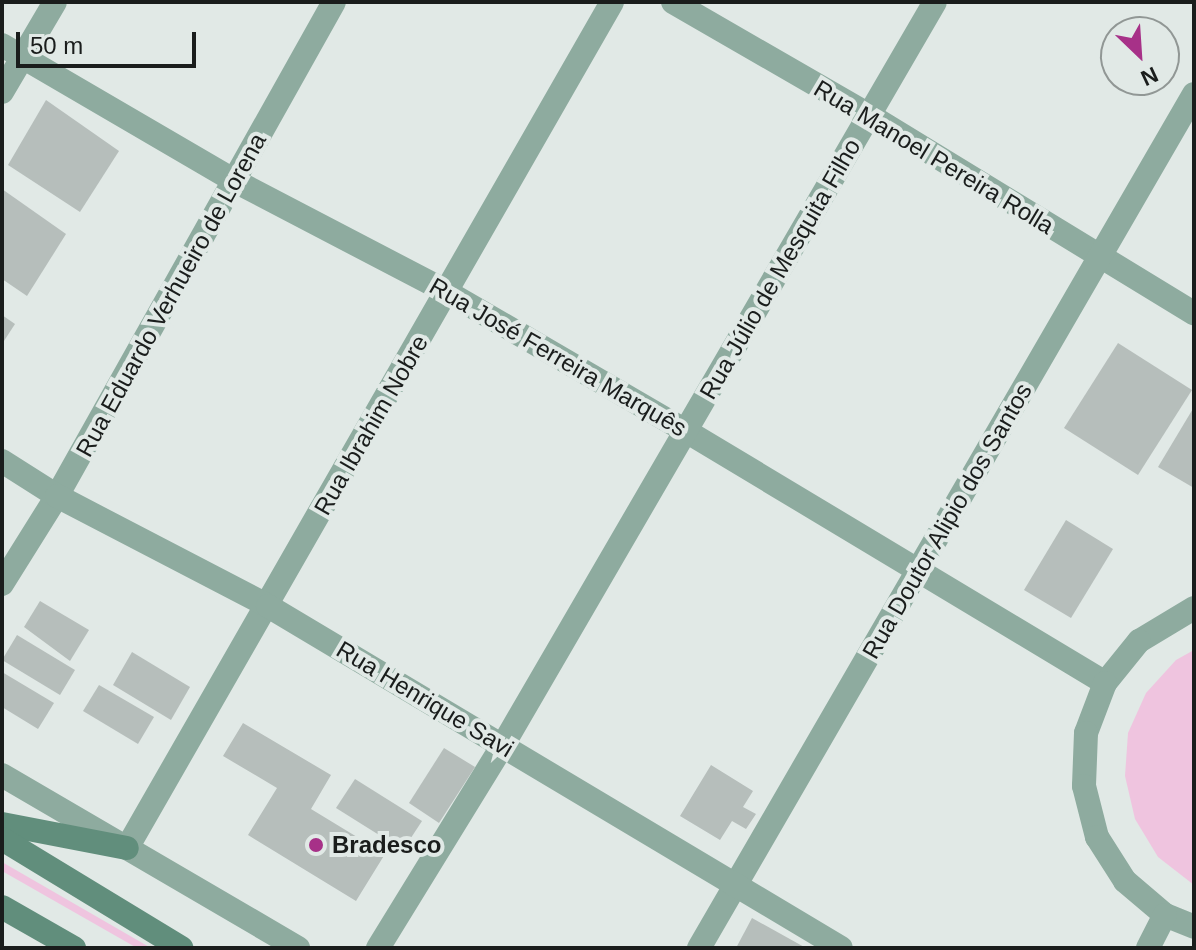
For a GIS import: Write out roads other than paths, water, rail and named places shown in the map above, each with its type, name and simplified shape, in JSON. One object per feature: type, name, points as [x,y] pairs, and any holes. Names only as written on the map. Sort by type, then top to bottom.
[{"type":"main road","points":[[2,824],[127,848]]},
{"type":"main road","points":[[2,839],[181,948]]},
{"type":"main road","points":[[2,907],[74,948]]},
{"type":"main road","points":[[37,928],[55,948]]},
{"type":"street","points":[[2,92],[12,52],[55,2]]},
{"type":"street","name":"Rua Eduardo Verhueiro de Lorena","points":[[2,584],[57,496],[334,2]]},
{"type":"street","name":"Rua Ibrahim Nobre","points":[[127,848],[612,2]]},
{"type":"street","name":"Rua Manoel Pereira Rolla","points":[[673,2],[869,115],[1099,258],[1194,313]]},
{"type":"street","name":"Rua Júlio de Mesquita Filho","points":[[378,948],[503,745],[935,2]]},
{"type":"street","name":"Rua José Ferreira Marquês","points":[[12,52],[235,181],[447,292],[686,431],[1105,683]]},
{"type":"street","name":"Rua Doutor Alipio dos Santos","points":[[699,948],[1194,94]]},
{"type":"street","name":"Rua Henrique Savi","points":[[2,461],[57,496],[268,606],[503,745],[733,887],[841,948]]},
{"type":"street","points":[[1194,608],[1139,641],[1105,683],[1086,733],[1084,786],[1097,837],[1125,881],[1165,915],[1194,927]]},
{"type":"street","points":[[2,775],[298,948]]},
{"type":"street","points":[[1148,948],[1165,915]]},
{"type":"place","name":"Bradesco","points":[[316,845]]}]
